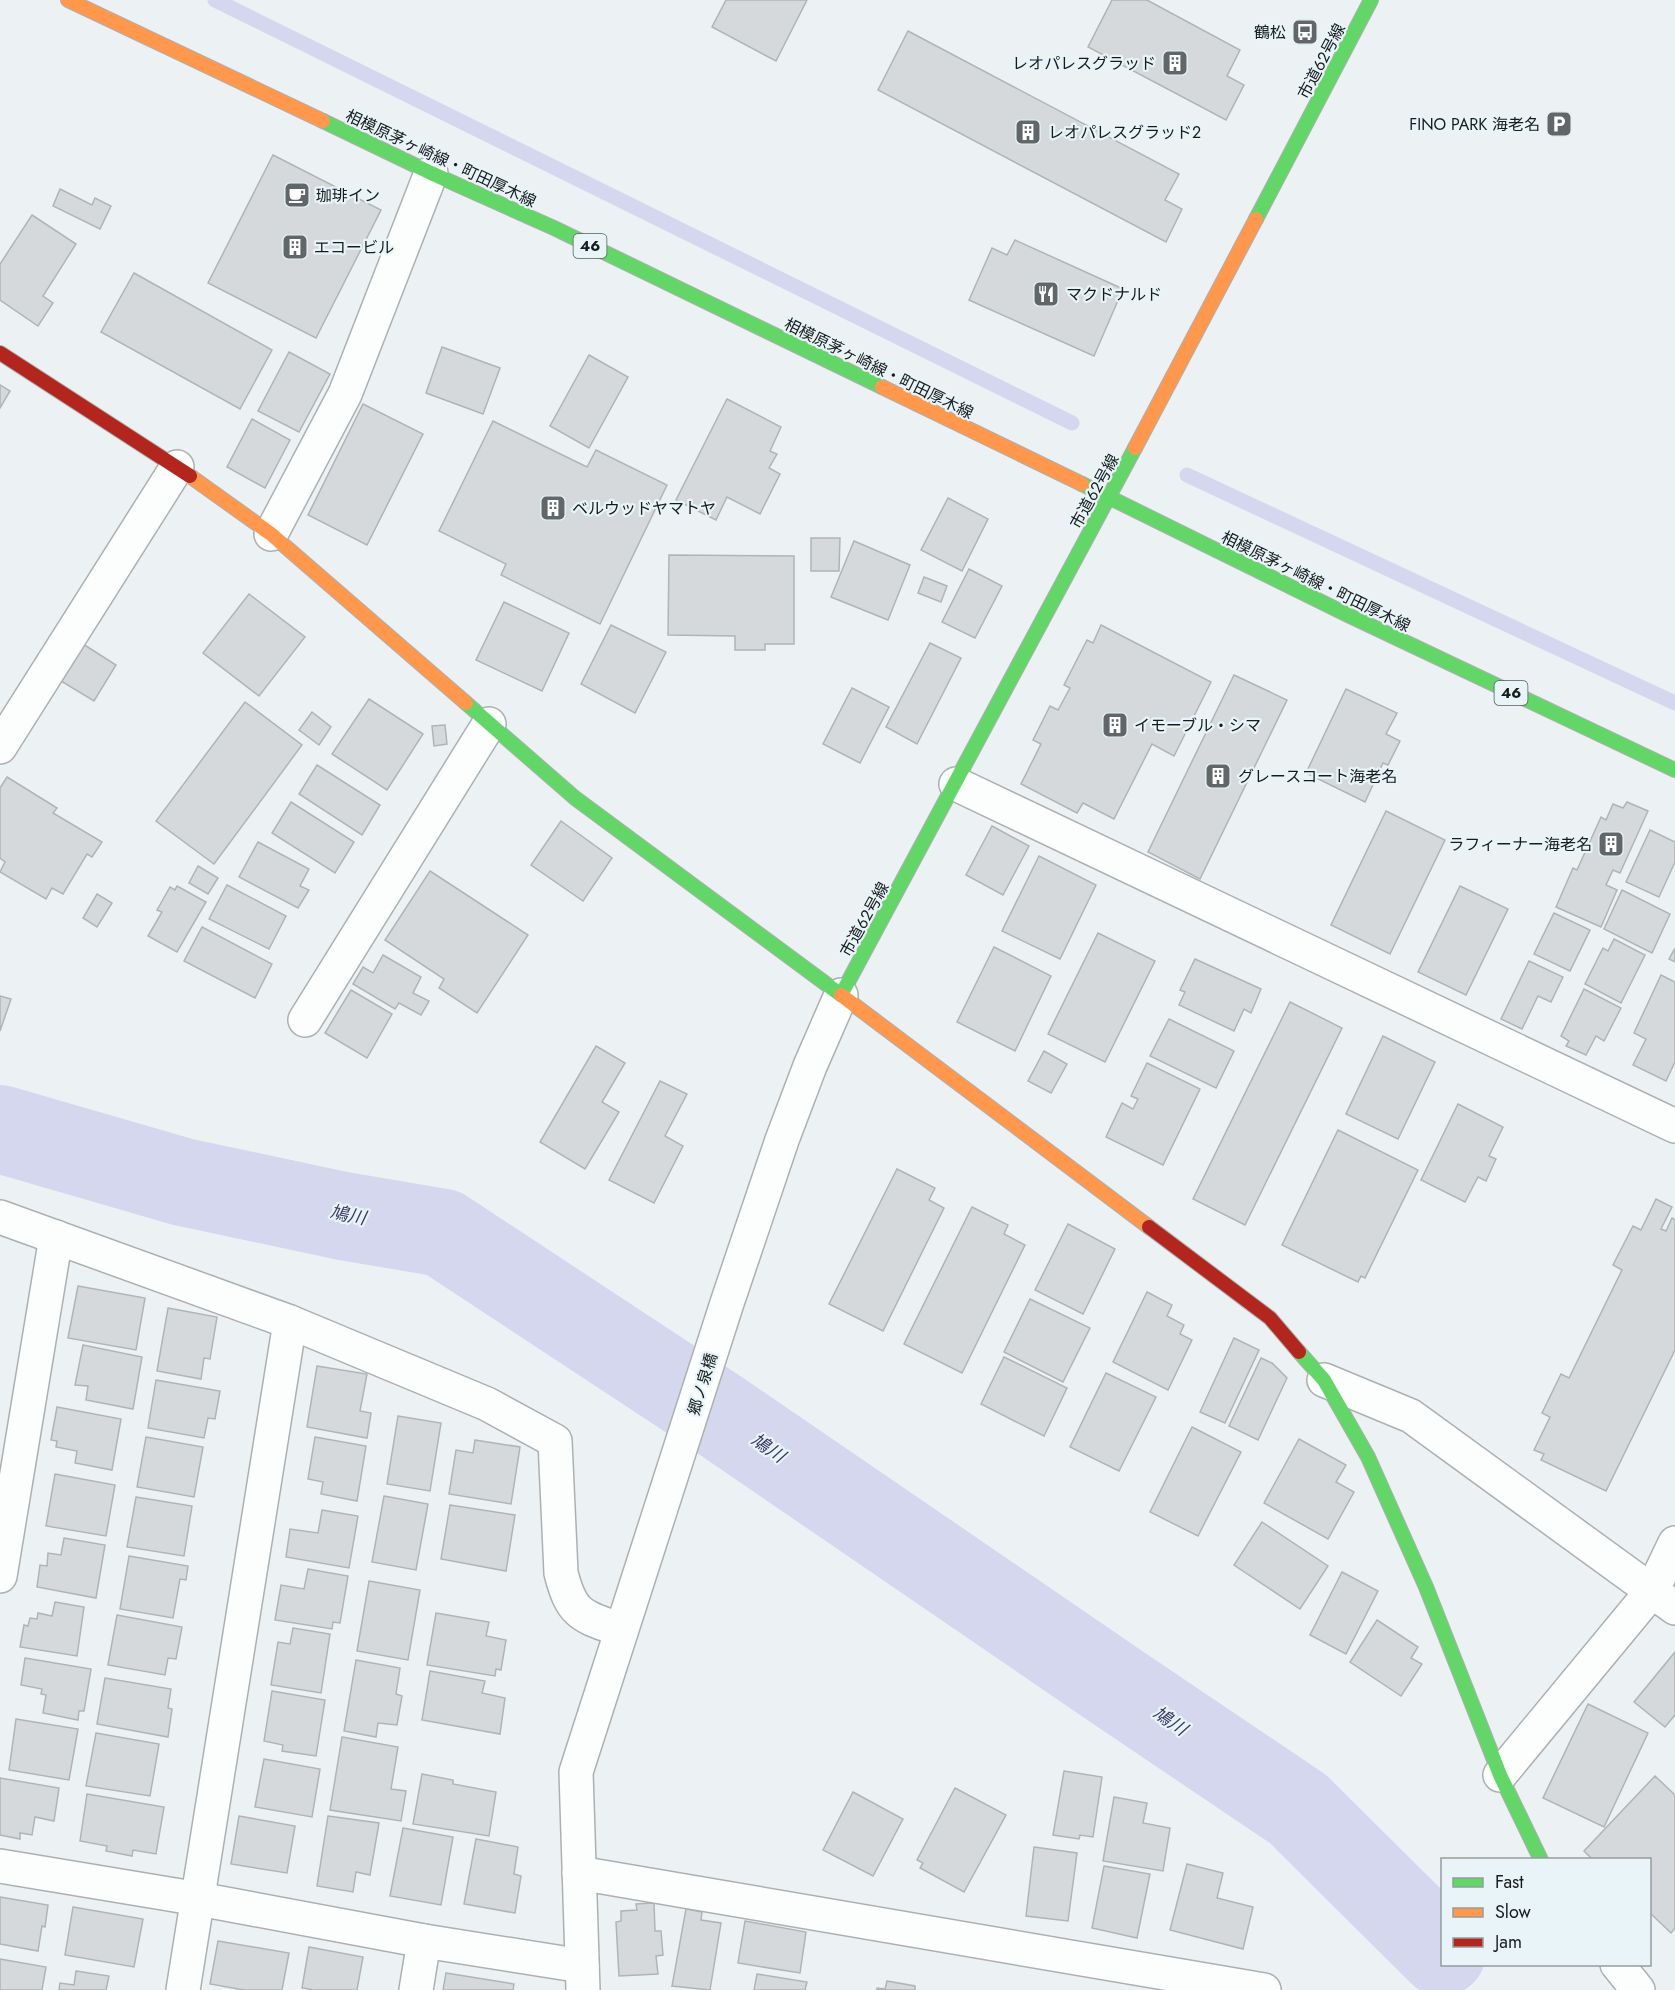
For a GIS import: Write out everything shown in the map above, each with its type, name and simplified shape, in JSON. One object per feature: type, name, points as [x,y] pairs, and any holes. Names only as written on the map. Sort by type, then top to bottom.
[{"type":"street","name":"相模原茅ヶ崎線・町田厚木線","points":[[68,0],[430,173],[554,228],[1348,615],[1675,770]]},
{"type":"street","name":"市道62号線","points":[[841,995],[1109,498],[1371,0]]},
{"type":"street","points":[[271,534],[345,394],[430,173]]},
{"type":"street","points":[[0,353],[177,467],[271,534],[575,798],[1270,1318],[1324,1380],[1368,1457],[1426,1587],[1500,1775],[1540,1858]]},
{"type":"street","points":[[0,747],[177,467]]},
{"type":"street","points":[[304,1020],[489,724]]},
{"type":"street","points":[[956,784],[1675,1126]]},
{"type":"street","name":"郷ノ泉橋","points":[[582,1978],[576,1772],[782,1140],[810,1066],[841,995]]},
{"type":"street","points":[[0,1217],[290,1322],[487,1404],[555,1441],[561,1573],[568,1597],[579,1612],[592,1620],[621,1630]]},
{"type":"street","points":[[0,1576],[56,1237]]},
{"type":"street","points":[[183,1990],[290,1322]]},
{"type":"street","points":[[1324,1380],[1411,1416],[1663,1599]]},
{"type":"street","points":[[1500,1775],[1663,1599],[1675,1543]]},
{"type":"street","points":[[0,1866],[199,1899],[424,1941],[582,1978]]},
{"type":"street","points":[[579,1873],[1264,1990]]},
{"type":"street","points":[[416,1990],[424,1941]]},
{"type":"street","points":[[1618,1966],[1638,1990]]},
{"type":"building","points":[[726,0],[807,0],[776,61],[712,27]]},
{"type":"building","name":"レオパレスグラッド","points":[[1112,0],[1147,0],[1240,50],[1227,76],[1244,85],[1226,120],[1088,47]]},
{"type":"building","name":"レオパレスグラッド2","points":[[908,31],[1179,174],[1165,200],[1182,209],[1166,242],[878,90]]},
{"type":"building","name":"エコービル","points":[[273,155],[381,210],[316,338],[208,283]]},
{"type":"building","points":[[60,189],[92,205],[95,198],[111,206],[100,229],[53,206]]},
{"type":"building","points":[[32,215],[76,244],[43,296],[53,303],[38,326],[0,300],[0,264]]},
{"type":"building","name":"マクドナルド","points":[[1015,240],[1123,289],[1094,356],[969,300],[992,248],[1007,255]]},
{"type":"building","points":[[134,273],[272,350],[240,409],[101,332]]},
{"type":"building","points":[[442,347],[500,368],[483,414],[426,393]]},
{"type":"building","points":[[289,352],[330,374],[299,432],[258,411]]},
{"type":"building","points":[[589,355],[628,377],[589,448],[550,426]]},
{"type":"building","points":[[0,385],[10,391],[0,408]]},
{"type":"building","points":[[727,399],[781,427],[770,451],[777,454],[769,468],[780,474],[760,514],[727,497],[716,520],[676,500]]},
{"type":"building","points":[[363,404],[423,434],[367,545],[308,515]]},
{"type":"building","points":[[252,419],[290,440],[265,488],[227,467]]},
{"type":"building","name":"ベルウッドヤマトヤ","points":[[493,421],[587,467],[596,450],[667,485],[600,624],[501,575],[506,564],[439,531]]},
{"type":"building","points":[[948,498],[988,519],[962,571],[921,550]]},
{"type":"building","points":[[811,538],[840,538],[839,571],[811,571]]},
{"type":"building","points":[[854,541],[910,565],[888,620],[831,597]]},
{"type":"building","points":[[669,555],[794,556],[794,644],[765,644],[765,650],[735,650],[735,636],[668,635]]},
{"type":"building","points":[[969,569],[1002,586],[975,638],[942,622]]},
{"type":"building","points":[[924,577],[947,586],[941,602],[918,593]]},
{"type":"building","points":[[249,594],[305,637],[259,696],[203,653]]},
{"type":"building","points":[[504,602],[569,633],[542,691],[476,660]]},
{"type":"building","points":[[611,625],[666,652],[635,713],[581,684]]},
{"type":"building","name":"イモーブル・シマ","points":[[1101,625],[1211,682],[1174,756],[1152,744],[1114,819],[1083,803],[1077,813],[1021,784],[1041,744],[1033,740],[1050,706],[1058,710],[1070,688],[1064,685],[1087,640],[1093,643]]},
{"type":"building","points":[[930,643],[961,658],[917,744],[886,727]]},
{"type":"building","points":[[83,644],[116,665],[94,701],[61,681]]},
{"type":"building","name":"グレースコート海老名","points":[[1234,675],[1287,700],[1200,879],[1148,852]]},
{"type":"building","points":[[852,688],[889,707],[860,763],[823,744]]},
{"type":"building","points":[[1346,689],[1397,713],[1386,734],[1400,741],[1388,765],[1383,763],[1365,802],[1306,773]]},
{"type":"building","points":[[369,699],[423,734],[387,790],[332,754]]},
{"type":"building","points":[[245,702],[302,745],[214,864],[156,821]]},
{"type":"building","points":[[312,712],[331,727],[319,745],[299,730]]},
{"type":"building","points":[[445,725],[447,744],[434,746],[432,726]]},
{"type":"building","points":[[317,765],[380,805],[362,835],[299,794]]},
{"type":"building","points":[[7,777],[57,808],[53,813],[102,842],[92,857],[87,854],[63,894],[52,888],[46,899],[0,872],[5,862],[0,858],[0,788]]},
{"type":"building","points":[[291,802],[354,842],[335,873],[272,833]]},
{"type":"building","name":"ラフィーナー海老名","points":[[1627,802],[1648,811],[1620,873],[1613,870],[1606,885],[1617,890],[1601,927],[1556,907],[1573,868],[1577,870],[1601,817],[1606,820],[1613,804],[1623,808]]},
{"type":"building","points":[[1386,811],[1445,840],[1390,954],[1331,925]]},
{"type":"building","points":[[561,821],[612,858],[583,901],[531,865]]},
{"type":"building","points":[[992,826],[1029,846],[1003,895],[966,875]]},
{"type":"building","points":[[1650,830],[1675,842],[1675,862],[1659,897],[1626,882]]},
{"type":"building","points":[[258,842],[309,869],[300,886],[309,890],[298,908],[239,877]]},
{"type":"building","points":[[1039,856],[1096,885],[1060,959],[1002,931]]},
{"type":"building","points":[[198,866],[218,878],[208,894],[189,883]]},
{"type":"building","points":[[430,871],[528,935],[477,1013],[439,988],[444,979],[385,940]]},
{"type":"building","points":[[227,885],[286,916],[269,949],[209,919]]},
{"type":"building","points":[[177,886],[206,902],[177,952],[148,936],[162,912],[157,910],[170,887],[175,890]]},
{"type":"building","points":[[1460,886],[1508,909],[1466,995],[1418,972]]},
{"type":"building","points":[[1622,890],[1670,914],[1652,953],[1604,929]]},
{"type":"building","points":[[97,894],[112,903],[97,927],[83,918]]},
{"type":"building","points":[[1554,913],[1590,930],[1570,971],[1534,954]]},
{"type":"building","points":[[202,927],[272,964],[255,998],[184,961]]},
{"type":"building","points":[[1098,933],[1155,961],[1105,1062],[1048,1034]]},
{"type":"building","points":[[1614,939],[1645,955],[1621,1003],[1585,984],[1603,948],[1608,951]]},
{"type":"building","points":[[994,947],[1051,976],[1015,1051],[957,1022]]},
{"type":"building","points":[[1675,948],[1675,962],[1669,959]]},
{"type":"building","points":[[383,955],[421,977],[413,993],[429,1001],[421,1015],[399,1003],[395,1009],[353,984],[363,967],[373,973]]},
{"type":"building","points":[[1195,959],[1261,989],[1251,1013],[1244,1009],[1234,1031],[1179,1005],[1185,992],[1180,990]]},
{"type":"building","points":[[1529,961],[1563,977],[1551,1002],[1538,996],[1522,1029],[1501,1019]]},
{"type":"building","points":[[1661,975],[1675,982],[1675,1062],[1666,1081],[1633,1065],[1646,1039],[1634,1033]]},
{"type":"building","points":[[1584,989],[1621,1008],[1604,1041],[1596,1036],[1586,1055],[1566,1046],[1569,1041],[1561,1036]]},
{"type":"building","points":[[351,990],[392,1014],[367,1058],[325,1033]]},
{"type":"building","points":[[0,996],[11,999],[0,1031]]},
{"type":"building","points":[[1290,1002],[1342,1028],[1245,1225],[1193,1199]]},
{"type":"building","points":[[1169,1019],[1234,1051],[1216,1088],[1150,1056]]},
{"type":"building","points":[[1383,1036],[1435,1062],[1398,1139],[1346,1114]]},
{"type":"building","points":[[596,1046],[625,1063],[602,1102],[619,1112],[585,1169],[540,1142]]},
{"type":"building","points":[[1044,1051],[1067,1064],[1051,1093],[1028,1081]]},
{"type":"building","points":[[1147,1063],[1200,1089],[1163,1165],[1106,1137],[1122,1103],[1133,1109],[1138,1099],[1131,1096]]},
{"type":"building","points":[[660,1081],[687,1094],[665,1136],[683,1146],[654,1203],[609,1180]]},
{"type":"building","points":[[1458,1104],[1503,1127],[1489,1156],[1496,1159],[1486,1181],[1478,1177],[1465,1202],[1421,1180]]},
{"type":"building","points":[[1338,1130],[1418,1170],[1365,1278],[1361,1276],[1358,1282],[1282,1245]]},
{"type":"building","points":[[897,1169],[935,1188],[929,1200],[944,1208],[883,1331],[829,1304]]},
{"type":"building","points":[[1656,1199],[1672,1207],[1661,1229],[1666,1231],[1672,1218],[1675,1220],[1675,1350],[1606,1491],[1541,1460],[1544,1454],[1534,1450],[1550,1417],[1542,1413],[1561,1374],[1569,1378],[1622,1270],[1613,1265],[1633,1226],[1641,1230]]},
{"type":"building","points":[[972,1207],[1008,1225],[1004,1234],[1025,1245],[962,1373],[904,1344]]},
{"type":"building","points":[[1068,1224],[1115,1249],[1083,1314],[1035,1290]]},
{"type":"building","points":[[78,1286],[145,1298],[136,1350],[68,1338]]},
{"type":"building","points":[[1147,1292],[1172,1305],[1167,1316],[1184,1325],[1180,1334],[1192,1340],[1168,1390],[1113,1362]]},
{"type":"building","points":[[1030,1299],[1090,1328],[1063,1382],[1004,1352]]},
{"type":"building","points":[[168,1308],[217,1317],[210,1359],[204,1358],[201,1379],[157,1371]]},
{"type":"building","points":[[1234,1338],[1259,1350],[1225,1423],[1200,1412]]},
{"type":"building","points":[[83,1345],[142,1357],[133,1409],[86,1400],[88,1386],[75,1385]]},
{"type":"building","points":[[1004,1357],[1067,1388],[1044,1436],[981,1404]]},
{"type":"building","points":[[1261,1358],[1272,1363],[1287,1378],[1258,1440],[1229,1426]]},
{"type":"building","points":[[317,1366],[367,1374],[360,1411],[371,1413],[367,1438],[307,1427]]},
{"type":"building","points":[[1106,1373],[1156,1397],[1119,1471],[1070,1447]]},
{"type":"building","points":[[156,1380],[220,1391],[215,1419],[208,1418],[204,1438],[148,1428]]},
{"type":"building","points":[[57,1407],[121,1419],[112,1470],[75,1463],[77,1451],[56,1447],[57,1441],[51,1440]]},
{"type":"building","points":[[398,1416],[441,1423],[430,1491],[387,1484]]},
{"type":"building","points":[[1192,1427],[1241,1452],[1198,1536],[1150,1512]]},
{"type":"building","points":[[146,1437],[203,1447],[194,1497],[137,1487]]},
{"type":"building","points":[[315,1437],[366,1446],[357,1501],[321,1494],[323,1482],[308,1479]]},
{"type":"building","points":[[1299,1439],[1346,1465],[1336,1482],[1354,1492],[1328,1539],[1264,1503]]},
{"type":"building","points":[[475,1440],[520,1447],[511,1504],[449,1494],[456,1450],[473,1453]]},
{"type":"building","points":[[55,1474],[115,1485],[106,1536],[46,1526]]},
{"type":"building","points":[[384,1496],[428,1504],[416,1570],[372,1562]]},
{"type":"building","points":[[136,1497],[192,1506],[184,1556],[127,1547]]},
{"type":"building","points":[[450,1505],[515,1515],[506,1571],[441,1559]]},
{"type":"building","points":[[322,1510],[358,1516],[349,1568],[286,1557],[290,1529],[318,1533]]},
{"type":"building","points":[[1262,1522],[1328,1566],[1300,1609],[1234,1565]]},
{"type":"building","points":[[64,1538],[105,1545],[96,1598],[37,1587],[40,1565],[47,1566],[48,1553],[61,1555]]},
{"type":"building","points":[[129,1556],[188,1566],[186,1580],[180,1579],[173,1618],[120,1609]]},
{"type":"building","points":[[308,1569],[348,1576],[340,1623],[333,1622],[332,1629],[275,1620],[281,1585],[304,1589]]},
{"type":"building","points":[[1342,1572],[1378,1591],[1346,1654],[1310,1635]]},
{"type":"building","points":[[369,1581],[420,1590],[408,1660],[357,1651]]},
{"type":"building","points":[[55,1602],[84,1607],[77,1656],[20,1647],[24,1625],[28,1626],[30,1618],[37,1619],[38,1613],[52,1616]]},
{"type":"building","points":[[436,1613],[489,1622],[486,1636],[506,1640],[501,1670],[496,1669],[495,1676],[427,1665]]},
{"type":"building","points":[[117,1615],[182,1627],[176,1659],[168,1658],[165,1675],[108,1665]]},
{"type":"building","points":[[1377,1620],[1418,1647],[1411,1658],[1422,1664],[1401,1696],[1350,1662]]},
{"type":"building","points":[[293,1628],[330,1634],[321,1693],[271,1685],[278,1642],[290,1644]]},
{"type":"building","points":[[1675,1652],[1675,1715],[1665,1727],[1634,1702]]},
{"type":"building","points":[[25,1658],[91,1669],[84,1711],[79,1711],[78,1720],[43,1713],[46,1695],[41,1694],[42,1689],[21,1685]]},
{"type":"building","points":[[356,1660],[400,1668],[396,1694],[402,1696],[397,1725],[378,1723],[376,1737],[344,1731]]},
{"type":"building","points":[[430,1671],[485,1681],[482,1693],[505,1698],[500,1734],[422,1720]]},
{"type":"building","points":[[105,1678],[171,1689],[168,1708],[172,1709],[168,1737],[97,1724]]},
{"type":"building","points":[[272,1691],[325,1700],[316,1756],[282,1751],[283,1745],[264,1741]]},
{"type":"building","points":[[1588,1704],[1648,1733],[1604,1827],[1543,1798]]},
{"type":"building","points":[[16,1719],[78,1729],[69,1780],[9,1770]]},
{"type":"building","points":[[96,1733],[159,1744],[150,1796],[86,1786]]},
{"type":"building","points":[[342,1737],[398,1747],[391,1789],[406,1791],[401,1821],[330,1810]]},
{"type":"building","points":[[264,1759],[320,1769],[312,1817],[255,1807]]},
{"type":"building","points":[[1064,1771],[1102,1777],[1093,1837],[1080,1835],[1079,1839],[1053,1835]]},
{"type":"building","points":[[422,1774],[453,1780],[453,1784],[496,1792],[489,1836],[413,1824]]},
{"type":"building","points":[[1655,1776],[1675,1795],[1675,1928],[1671,1933],[1651,1914],[1651,1858],[1591,1858],[1584,1851]]},
{"type":"building","points":[[0,1778],[59,1788],[54,1821],[35,1817],[32,1835],[20,1833],[20,1839],[0,1835]]},
{"type":"building","points":[[955,1788],[1006,1815],[964,1892],[920,1868],[923,1863],[917,1860]]},
{"type":"building","points":[[853,1792],[903,1819],[873,1876],[823,1850]]},
{"type":"building","points":[[87,1794],[164,1807],[156,1854],[133,1850],[132,1856],[106,1851],[107,1846],[80,1841]]},
{"type":"building","points":[[1114,1797],[1147,1803],[1143,1823],[1170,1828],[1163,1871],[1103,1861]]},
{"type":"building","points":[[239,1816],[295,1826],[287,1873],[231,1864]]},
{"type":"building","points":[[328,1816],[379,1823],[370,1875],[356,1872],[353,1892],[317,1886]]},
{"type":"building","points":[[403,1828],[453,1837],[441,1905],[390,1896]]},
{"type":"building","points":[[476,1839],[518,1847],[514,1874],[521,1876],[515,1913],[464,1904]]},
{"type":"building","points":[[1034,1847],[1077,1853],[1068,1921],[1026,1916]]},
{"type":"building","points":[[1187,1864],[1223,1873],[1217,1898],[1253,1907],[1243,1949],[1170,1930]]},
{"type":"building","points":[[1104,1866],[1150,1874],[1137,1938],[1092,1928]]},
{"type":"building","points":[[0,1897],[48,1905],[38,1951],[0,1944]]},
{"type":"building","points":[[654,1903],[655,1931],[661,1931],[663,1955],[656,1956],[658,1974],[619,1976],[616,1922],[621,1921],[621,1911],[637,1910],[636,1904]]},
{"type":"building","points":[[73,1907],[143,1919],[134,1967],[65,1955]]},
{"type":"building","points":[[686,1909],[702,1912],[701,1920],[721,1923],[710,1990],[672,1986]]},
{"type":"building","points":[[745,1921],[806,1932],[800,1973],[738,1963]]},
{"type":"building","points":[[218,1941],[289,1953],[282,1990],[244,1990],[210,1984]]},
{"type":"building","points":[[309,1947],[363,1957],[357,1990],[302,1988]]},
{"type":"building","points":[[0,1959],[46,1967],[42,1990],[0,1990]]},
{"type":"building","points":[[76,1971],[109,1976],[106,1990],[59,1990],[60,1983],[74,1985]]},
{"type":"building","points":[[446,1973],[514,1984],[513,1990],[443,1990]]},
{"type":"building","points":[[757,1974],[807,1982],[805,1990],[754,1990]]},
{"type":"building","points":[[887,1981],[915,1986],[915,1990],[877,1990],[877,1988],[885,1989]]},
{"type":"waterway","points":[[215,0],[1072,423]]},
{"type":"waterway","points":[[1187,475],[1675,703]]},
{"type":"waterway","name":"鳩川","points":[[0,1129],[183,1182],[343,1216],[443,1233],[718,1414],[1298,1809],[1441,1951]]},
{"type":"traffic: fast","points":[[1256,219],[1371,0]]},
{"type":"traffic: fast","points":[[323,121],[554,228],[882,387]]},
{"type":"traffic: fast","points":[[841,995],[1135,448]]},
{"type":"traffic: fast","points":[[1082,484],[1348,615],[1675,770]]},
{"type":"traffic: fast","points":[[466,703],[575,798],[841,995]]},
{"type":"traffic: fast","points":[[1299,1352],[1324,1380],[1368,1457],[1426,1587],[1500,1775],[1540,1858]]},
{"type":"traffic: slow","points":[[68,0],[323,121]]},
{"type":"traffic: slow","points":[[1135,448],[1256,219]]},
{"type":"traffic: slow","points":[[882,387],[1082,484]]},
{"type":"traffic: slow","points":[[190,476],[271,534],[466,703]]},
{"type":"traffic: slow","points":[[841,995],[1149,1227]]},
{"type":"traffic: jam","points":[[0,353],[190,476]]},
{"type":"traffic: jam","points":[[1149,1227],[1270,1318],[1299,1352]]},
{"type":"place","name":"鶴松","points":[[1305,32]]},
{"type":"place","name":"レオパレスグラッド","points":[[1175,63]]},
{"type":"place","name":"FINO PARK 海老名","points":[[1559,124]]},
{"type":"place","name":"レオパレスグラッド2","points":[[1028,132]]},
{"type":"place","name":"珈琲イン","points":[[297,195]]},
{"type":"place","name":"エコービル","points":[[295,247]]},
{"type":"place","name":"マクドナルド","points":[[1046,294]]},
{"type":"place","name":"ベルウッドヤマトヤ","points":[[553,508]]},
{"type":"place","name":"イモーブル・シマ","points":[[1115,725]]},
{"type":"place","name":"グレースコート海老名","points":[[1218,776]]},
{"type":"place","name":"ラフィーナー海老名","points":[[1611,844]]}]
